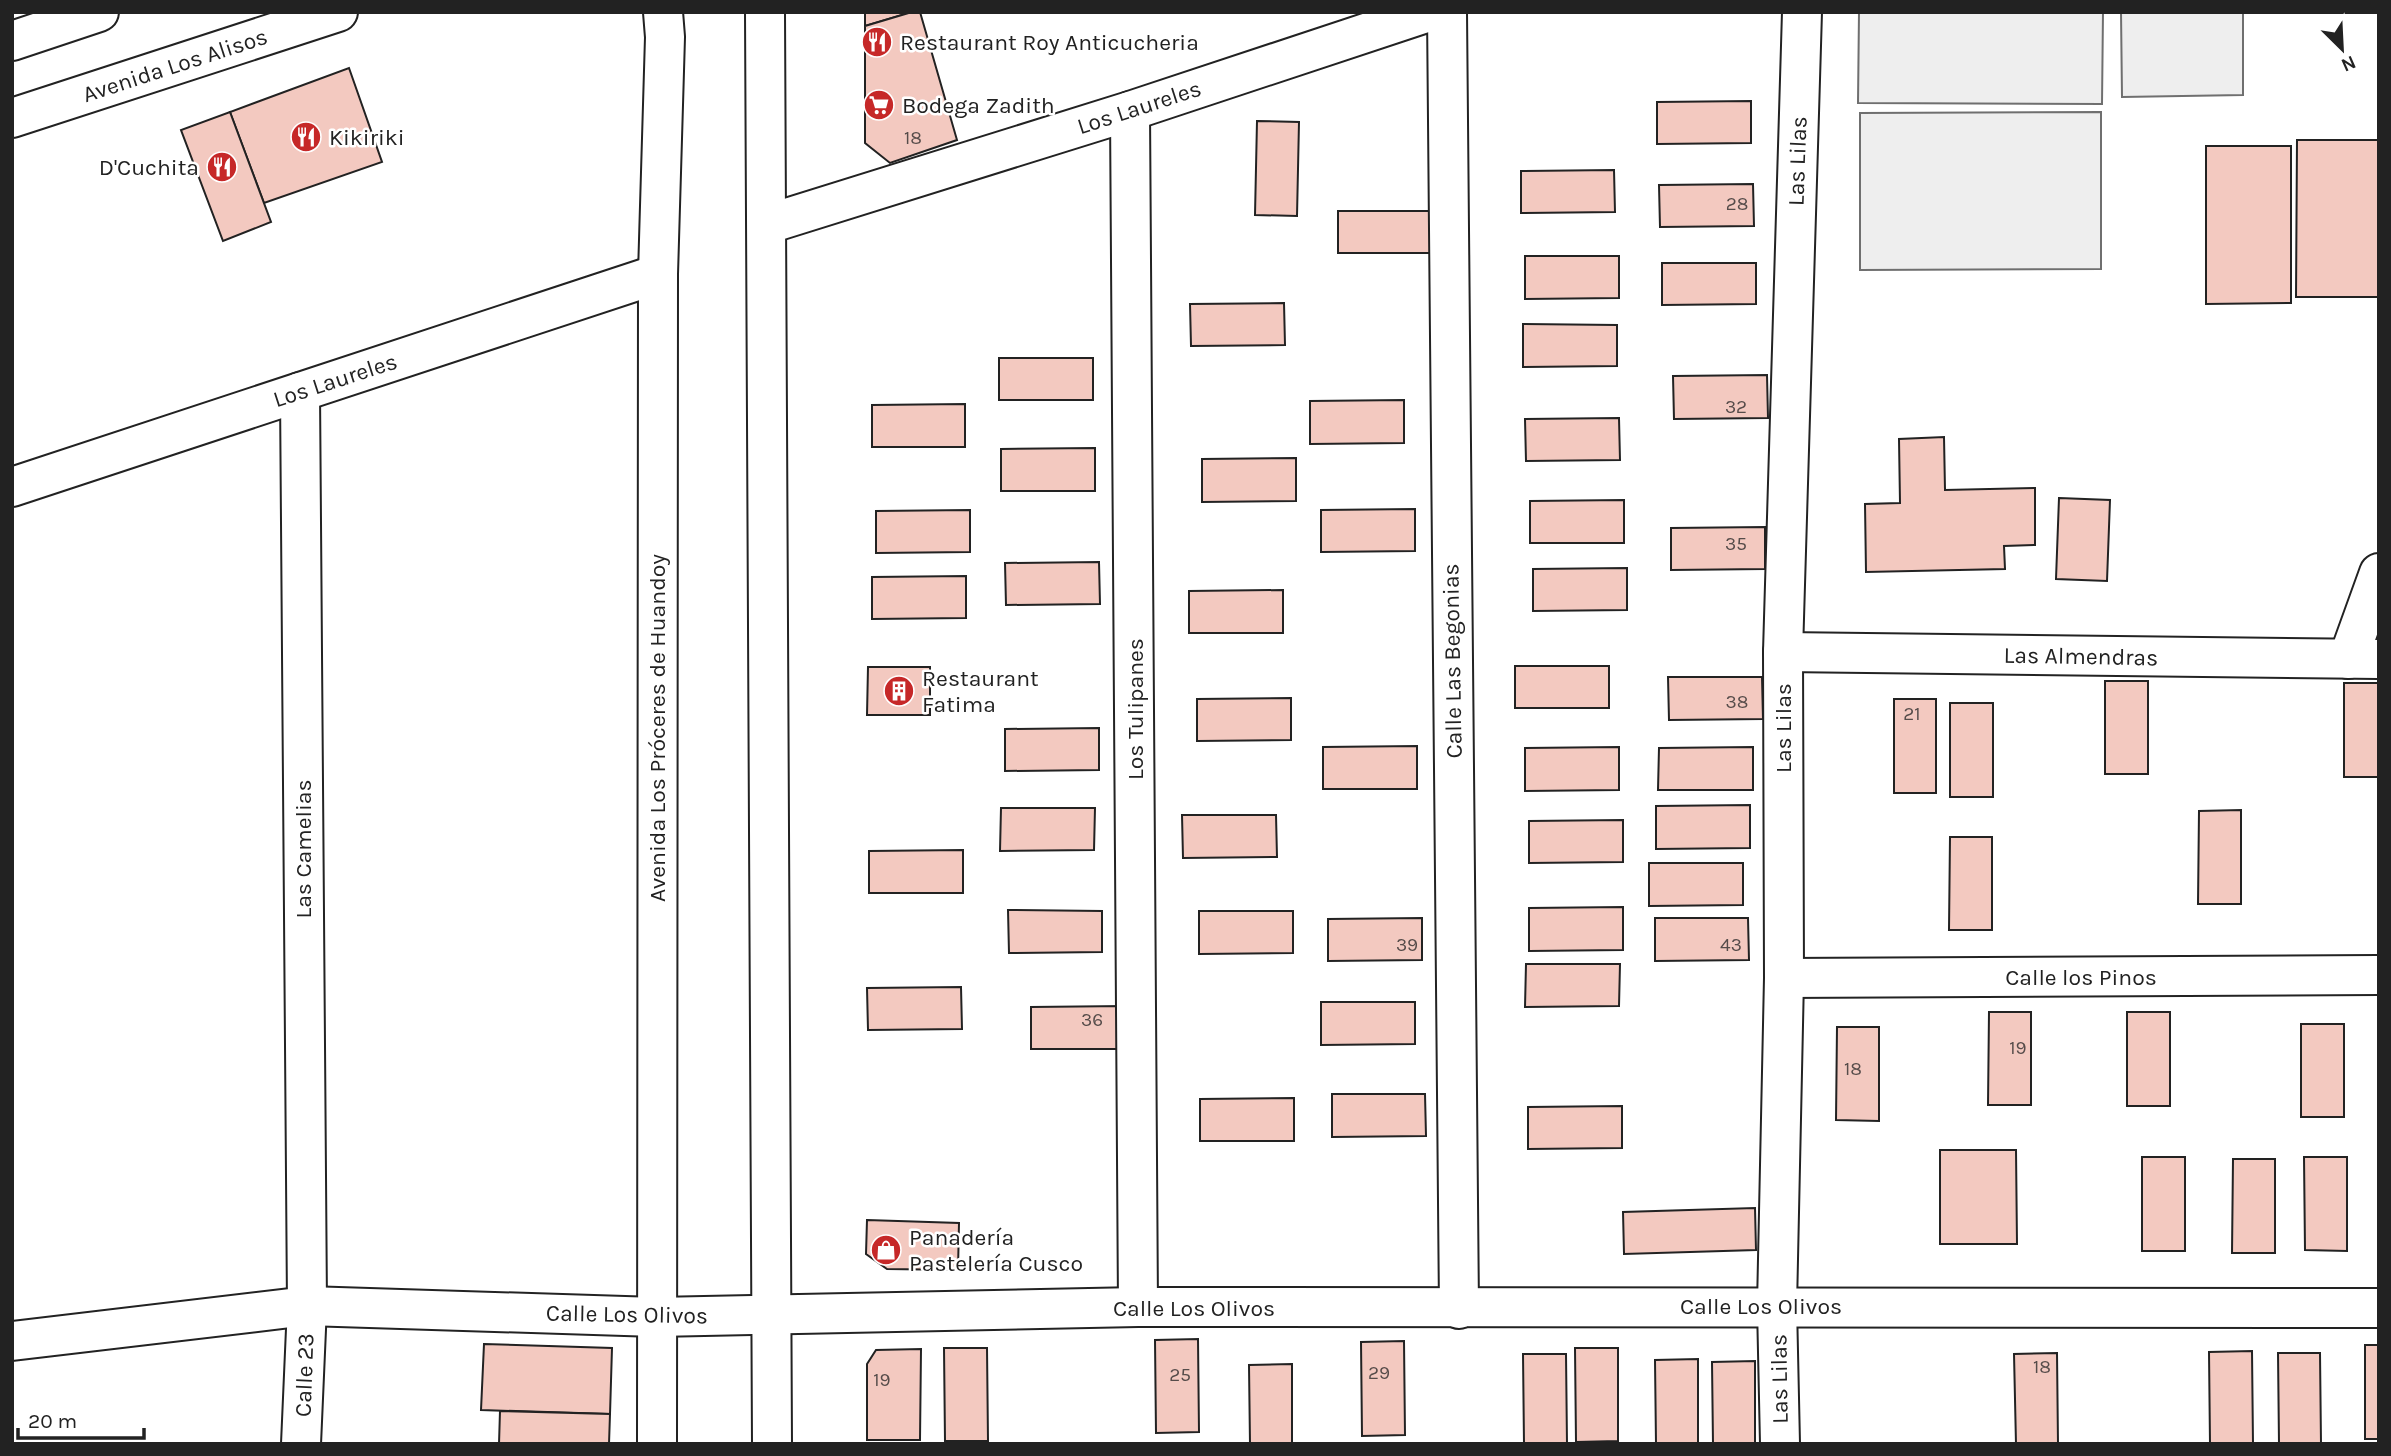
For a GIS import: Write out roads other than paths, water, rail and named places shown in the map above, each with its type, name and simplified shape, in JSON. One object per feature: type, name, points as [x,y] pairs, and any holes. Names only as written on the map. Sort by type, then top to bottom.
[{"type":"street","points":[[12,41],[99,12]]},
{"type":"street","name":"Avenida Los Alisos","points":[[12,118],[338,12]]},
{"type":"street","name":"Avenida Los Próceres de Huandoy","points":[[657,1444],[658,274],[665,37],[663,12]]},
{"type":"street","points":[[765,12],[772,1444]]},
{"type":"street","name":"Los Laureles","points":[[768,224],[1130,111],[1429,12]]},
{"type":"street","name":"Calle Las Begonias","points":[[1447,12],[1459,1309]]},
{"type":"street","name":"Las Lilas","points":[[1780,1444],[1777,1306],[1784,978],[1783,652],[1802,12]]},
{"type":"street","name":"Los Tulipanes","points":[[1130,111],[1138,1307]]},
{"type":"street","name":"Los Laureles","points":[[12,487],[658,274]]},
{"type":"street","name":"Las Camelias","points":[[300,392],[307,1306]]},
{"type":"street","points":[[2363,659],[2379,573]]},
{"type":"street","name":"Las Almendras","points":[[1783,652],[2363,659]]},
{"type":"street","name":"Calle los Pinos","points":[[1784,978],[2379,975]]},
{"type":"street","name":"Calle Los Olivos","points":[[12,1341],[307,1306],[656,1317],[1138,1307],[2379,1308]]},
{"type":"street","name":"Calle 23","points":[[301,1444],[307,1306]]},
{"type":"place","name":"Restaurant Roy Anticucheria","points":[[877,42]]},
{"type":"place","name":"Bodega Zadith","points":[[879,105]]},
{"type":"place","name":"Kikiriki","points":[[306,137]]},
{"type":"place","name":"D'Cuchita","points":[[222,167]]},
{"type":"place","name":"Restaurant Fatima","points":[[899,691]]},
{"type":"place","name":"Panadería Pastelería Cusco","points":[[886,1250]]}]
